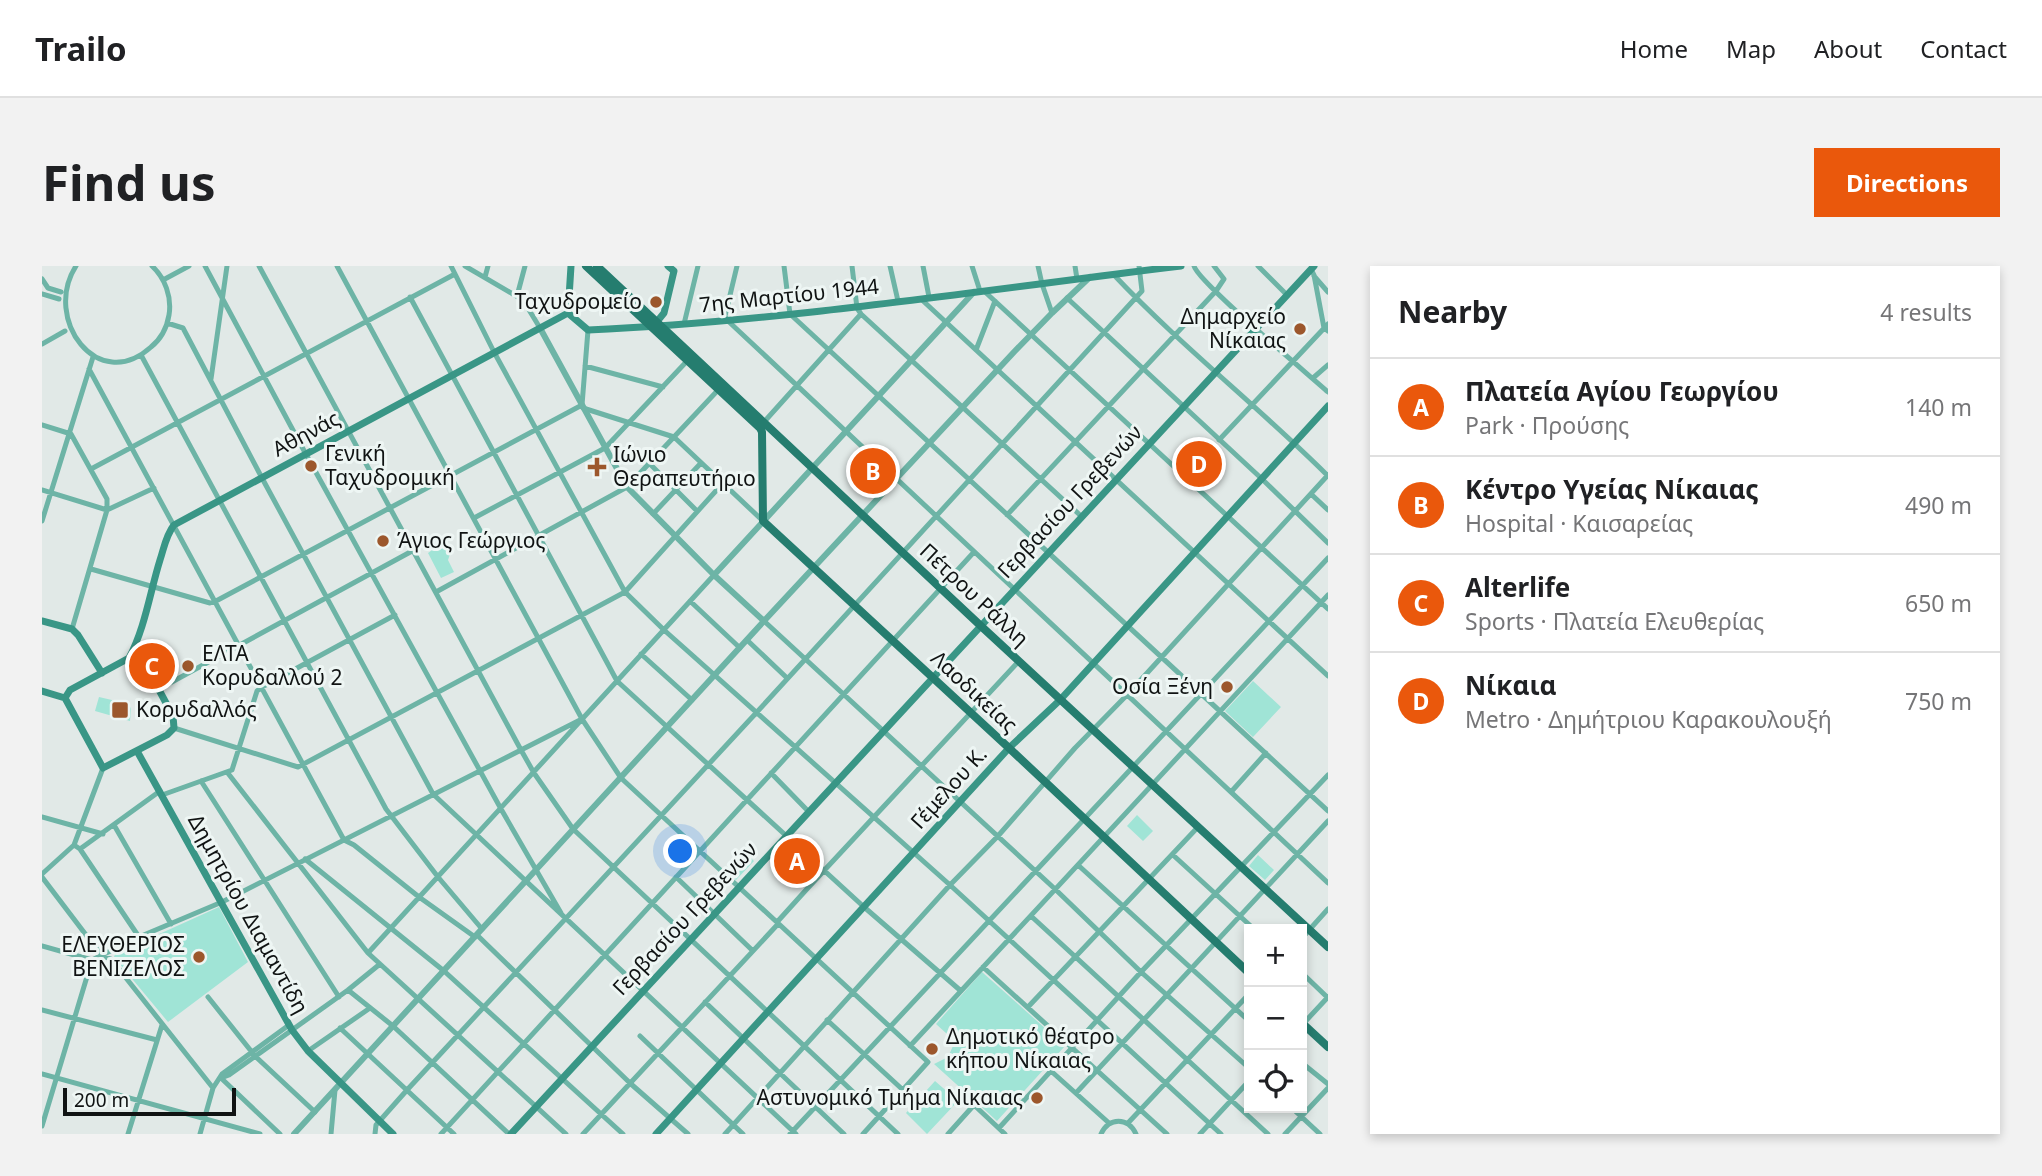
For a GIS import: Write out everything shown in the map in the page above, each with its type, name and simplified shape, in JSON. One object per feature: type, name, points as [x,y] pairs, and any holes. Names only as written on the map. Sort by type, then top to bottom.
[{"type":"main road","points":[[571,266],[568,313],[588,330]]},
{"type":"main road","name":"Πέτρου Ράλλη","points":[[586,266],[679,343],[1328,947]]},
{"type":"main road","name":"Πέτρου Ράλλη","points":[[597,266],[688,360],[759,426],[762,432],[763,521]]},
{"type":"main road","name":"7ης Μαρτίου 1944","points":[[588,330],[859,311],[898,301],[1181,266]]},
{"type":"main road","points":[[657,325],[664,313],[672,268]]},
{"type":"main road","name":"Γερβασίου Γρεβενών","points":[[510,1134],[1149,442],[1313,270]]},
{"type":"main road","name":"Αθηνάς","points":[[174,525],[568,313]]},
{"type":"main road","points":[[679,343],[678,331],[683,325]]},
{"type":"main road","name":"Γέμελου Κ.","points":[[656,1134],[1009,748],[1060,699],[1328,406]]},
{"type":"main road","name":"Λαοδικείας","points":[[763,521],[1244,969]]},
{"type":"main road","points":[[130,658],[136,647],[168,534],[174,525]]},
{"type":"main road","points":[[42,621],[72,629],[102,673]]},
{"type":"main road","points":[[42,691],[65,698],[103,768],[167,735],[174,728],[173,716],[136,647]]},
{"type":"main road","points":[[65,698],[70,690],[130,658],[142,659]]},
{"type":"main road","name":"Δημητρίου Διαμαντίδη","points":[[137,751],[290,1027],[308,1051],[393,1134]]},
{"type":"main road","points":[[1307,1028],[1328,1047]]},
{"type":"street","points":[[60,315],[60,295],[65,281],[76,266]]},
{"type":"street","points":[[62,324],[75,345],[93,357],[113,362],[141,355],[155,344],[167,323],[170,305],[163,280],[152,266]]},
{"type":"street","points":[[163,280],[189,266]]},
{"type":"street","points":[[205,266],[501,809],[565,919]]},
{"type":"street","points":[[211,379],[227,266]]},
{"type":"street","points":[[259,266],[521,750],[573,830],[898,1134]]},
{"type":"street","points":[[337,266],[582,719],[621,778],[928,1062],[863,1134]]},
{"type":"street","points":[[451,266],[625,592],[990,921],[1221,1134]]},
{"type":"street","points":[[465,266],[526,303],[627,487],[653,514],[804,659],[1036,871],[1141,972],[1244,1063]]},
{"type":"street","points":[[485,277],[488,266]]},
{"type":"street","points":[[517,296],[526,266]]},
{"type":"street","points":[[683,325],[698,266]]},
{"type":"street","points":[[737,266],[725,316],[727,320],[1328,883]]},
{"type":"street","points":[[784,266],[790,314],[1328,811]]},
{"type":"street","points":[[852,266],[859,311],[1081,516]]},
{"type":"street","points":[[890,266],[898,301]]},
{"type":"street","points":[[923,266],[925,298],[946,322],[1328,676]]},
{"type":"street","points":[[972,266],[979,291],[995,300],[1328,608]]},
{"type":"street","points":[[1038,266],[1052,313]]},
{"type":"street","points":[[1075,266],[1077,279]]},
{"type":"street","points":[[1194,266],[1197,273],[1216,291],[1328,392]]},
{"type":"street","points":[[1007,515],[1216,291],[1224,279],[1214,266]]},
{"type":"street","points":[[1258,266],[1287,295]]},
{"type":"street","points":[[375,1134],[379,1121],[432,1062],[1136,298],[1142,291],[1140,269]]},
{"type":"street","points":[[1313,270],[1328,292]]},
{"type":"street","points":[[1219,440],[1327,328],[1313,270]]},
{"type":"street","points":[[91,469],[454,274]]},
{"type":"street","points":[[725,1134],[950,885],[1328,476],[1114,275]]},
{"type":"street","points":[[294,1134],[764,621],[1031,334],[1090,277]]},
{"type":"street","points":[[42,279],[45,292],[60,295]]},
{"type":"street","points":[[368,953],[845,431],[946,322],[979,291]]},
{"type":"street","points":[[410,297],[617,681],[961,991]]},
{"type":"street","points":[[1067,298],[1328,543]]},
{"type":"street","points":[[976,350],[995,300]]},
{"type":"street","points":[[764,422],[859,311]]},
{"type":"street","points":[[167,323],[183,328],[261,478],[433,794],[793,1133],[815,1106],[1328,558]]},
{"type":"street","points":[[582,407],[588,330]]},
{"type":"street","points":[[42,344],[65,331]]},
{"type":"street","points":[[141,355],[390,816],[478,934],[631,1084],[688,1134]]},
{"type":"street","points":[[42,522],[93,357]]},
{"type":"street","points":[[474,518],[605,448],[688,360]]},
{"type":"street","points":[[1313,378],[1328,365]]},
{"type":"street","points":[[585,366],[663,387]]},
{"type":"street","points":[[89,369],[344,840],[419,897],[478,934]]},
{"type":"street","points":[[436,592],[627,487],[719,389]]},
{"type":"street","points":[[91,569],[210,603],[582,407],[674,437]]},
{"type":"street","points":[[42,425],[69,433],[105,495],[107,510],[72,629]]},
{"type":"street","name":"Λαοδικείας","points":[[674,437],[763,521]]},
{"type":"street","points":[[649,463],[697,511]]},
{"type":"street","points":[[653,514],[701,463]]},
{"type":"street","points":[[174,728],[298,767],[303,765],[625,592],[723,483]]},
{"type":"street","points":[[42,490],[107,510],[154,488]]},
{"type":"street","points":[[1311,494],[1328,510]]},
{"type":"street","points":[[159,689],[414,550]]},
{"type":"street","points":[[441,1134],[974,552]]},
{"type":"street","points":[[910,1046],[1328,595]]},
{"type":"street","points":[[690,601],[740,648]]},
{"type":"street","points":[[80,849],[161,793],[232,770],[257,691],[395,615]]},
{"type":"street","points":[[747,640],[787,678]]},
{"type":"street","points":[[641,654],[692,700]]},
{"type":"street","points":[[583,1134],[1019,661]]},
{"type":"street","points":[[42,946],[92,960],[102,956],[139,937],[222,902],[582,719]]},
{"type":"street","points":[[1231,792],[1266,753]]},
{"type":"street","points":[[103,768],[74,845],[42,876],[102,956],[111,960],[213,1088]]},
{"type":"street","points":[[227,772],[368,953],[566,1134]]},
{"type":"street","points":[[771,774],[808,811]]},
{"type":"street","points":[[999,1128],[1141,972],[1328,775]]},
{"type":"street","points":[[201,781],[338,997]]},
{"type":"street","points":[[42,817],[103,834]]},
{"type":"street","points":[[1076,1093],[1328,821]]},
{"type":"street","points":[[114,825],[171,924]]},
{"type":"street","points":[[1028,1007],[1198,827]]},
{"type":"street","points":[[74,845],[80,849],[139,937]]},
{"type":"street","points":[[1173,855],[1249,924]]},
{"type":"street","points":[[305,859],[444,971],[623,1134]]},
{"type":"street","points":[[1078,865],[1244,1017]]},
{"type":"street","points":[[676,877],[753,951]]},
{"type":"street","points":[[1307,931],[1328,909]]},
{"type":"street","points":[[1031,916],[1268,1134]]},
{"type":"street","points":[[42,1126],[92,960]]},
{"type":"street","points":[[200,1134],[213,1088],[221,1078],[228,1076],[290,1027],[348,990],[380,964]]},
{"type":"street","points":[[983,967],[1167,1134]]},
{"type":"street","points":[[1307,978],[1328,997],[1307,1019]]},
{"type":"street","points":[[348,990],[393,1026],[510,1134]]},
{"type":"street","points":[[208,997],[254,1054],[315,1112]]},
{"type":"street","points":[[1128,1123],[1244,1000]]},
{"type":"street","points":[[705,1002],[844,1134]]},
{"type":"street","points":[[308,1051],[370,1008]]},
{"type":"street","points":[[42,1010],[157,1040]]},
{"type":"street","points":[[827,1020],[903,1090]]},
{"type":"street","points":[[128,1134],[162,1025]]},
{"type":"street","points":[[340,1028],[454,1134]]},
{"type":"street","points":[[640,1036],[743,1134]]},
{"type":"street","points":[[1285,1134],[1328,1086],[1307,1067]]},
{"type":"street","points":[[1051,1071],[1109,1123]]},
{"type":"street","points":[[42,1073],[260,1134]]},
{"type":"street","points":[[221,1078],[280,1134]]},
{"type":"street","points":[[1200,1134],[1244,1087]]},
{"type":"street","points":[[331,1134],[335,1090]]},
{"type":"street","points":[[948,1134],[974,1105],[1005,1134]]},
{"type":"street","points":[[1297,1113],[1320,1134]]},
{"type":"street","points":[[1101,1134],[1109,1123],[1118,1121],[1128,1123],[1136,1134]]},
{"type":"green space","points":[[446,546],[450,554],[448,560],[454,572],[441,578],[428,553],[435,548],[437,551]]},
{"type":"green space","points":[[1253,681],[1281,707],[1253,737],[1225,711]]},
{"type":"green space","points":[[99,697],[129,704],[130,721],[95,711]]},
{"type":"green space","points":[[1137,815],[1153,831],[1143,841],[1127,826]]},
{"type":"green space","points":[[787,837],[822,870],[806,886],[772,853]]},
{"type":"green space","points":[[743,851],[754,861],[736,880],[725,871]]},
{"type":"green space","points":[[1258,855],[1274,870],[1265,880],[1249,866]]},
{"type":"green space","points":[[219,907],[248,962],[168,1022],[114,957],[115,954]]},
{"type":"green space","points":[[982,972],[1065,1046],[997,1121],[934,1064],[948,1057],[953,1046],[947,1034],[936,1024]]},
{"type":"green space","points":[[935,1081],[958,1101],[927,1134],[906,1113]]},
{"type":"place","name":"Ταχυδρομείο","points":[[656,302]]},
{"type":"place","name":"Δημαρχείο Νίκαιας","points":[[1300,329]]},
{"type":"place","name":"Νίκαια","points":[[1199,464]]},
{"type":"place","name":"Γενική Ταχυδρομική","points":[[311,466]]},
{"type":"place","name":"Ιώνιο Θεραπευτήριο","points":[[597,467]]},
{"type":"place","name":"Κέντρο Υγείας Νίκαιας","points":[[873,471]]},
{"type":"place","name":"Άγιος Γεώργιος","points":[[383,541]]},
{"type":"place","name":"Alterlife","points":[[152,666]]},
{"type":"place","name":"ΕΛΤΑ Κορυδαλλού 2","points":[[188,666]]},
{"type":"place","name":"Οσία Ξένη","points":[[1227,687]]},
{"type":"place","name":"Κορυδαλλός","points":[[120,710]]},
{"type":"place","name":"Πλατεία Αγίου Γεωργίου","points":[[797,861]]},
{"type":"place","name":"ΕΛΕΥΘΕΡΙΟΣ ΒΕΝΙΖΕΛΟΣ","points":[[199,957]]},
{"type":"place","name":"Δημοτικό θέατρο κήπου Νίκαιας","points":[[932,1049]]},
{"type":"place","name":"Αστυνομικό Τμήμα Νίκαιας","points":[[1037,1098]]}]
